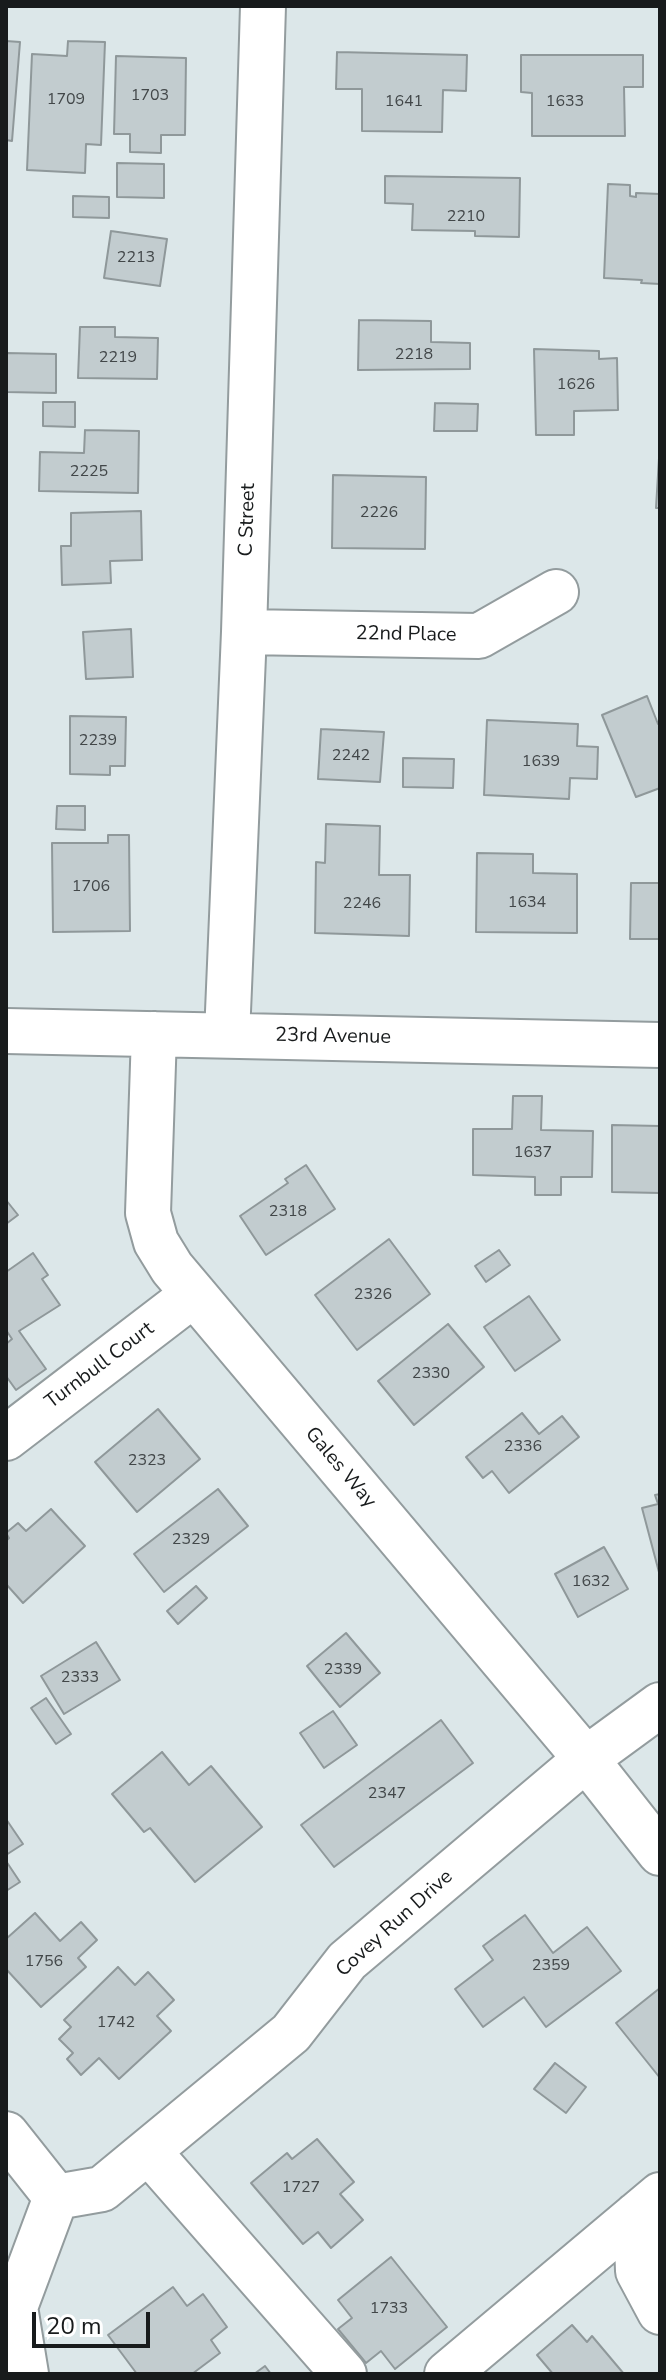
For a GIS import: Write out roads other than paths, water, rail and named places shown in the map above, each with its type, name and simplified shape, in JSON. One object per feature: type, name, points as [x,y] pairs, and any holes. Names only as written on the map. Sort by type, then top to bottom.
[{"type":"street","name":"C Street","points":[[227,1035],[244,632],[263,6]]},
{"type":"street","name":"22nd Place","points":[[244,632],[479,636],[556,592]]},
{"type":"street","name":"23rd Avenue","points":[[6,1031],[660,1045]]},
{"type":"street","name":"Gales Way","points":[[154,1034],[148,1213],[156,1242],[172,1268],[586,1759],[660,1853]]},
{"type":"street","name":"Turnbull Court","points":[[6,1438],[194,1294]]},
{"type":"street","name":"Covey Run Drive","points":[[56,2197],[102,2189],[291,2033],[347,1961],[586,1759],[660,1705]]},
{"type":"street","points":[[6,2134],[56,2197],[15,2307],[26,2374]]},
{"type":"street","points":[[148,2151],[344,2374]]},
{"type":"street","points":[[648,2205],[638,2271],[660,2312]]},
{"type":"street","points":[[447,2374],[648,2205]]}]
